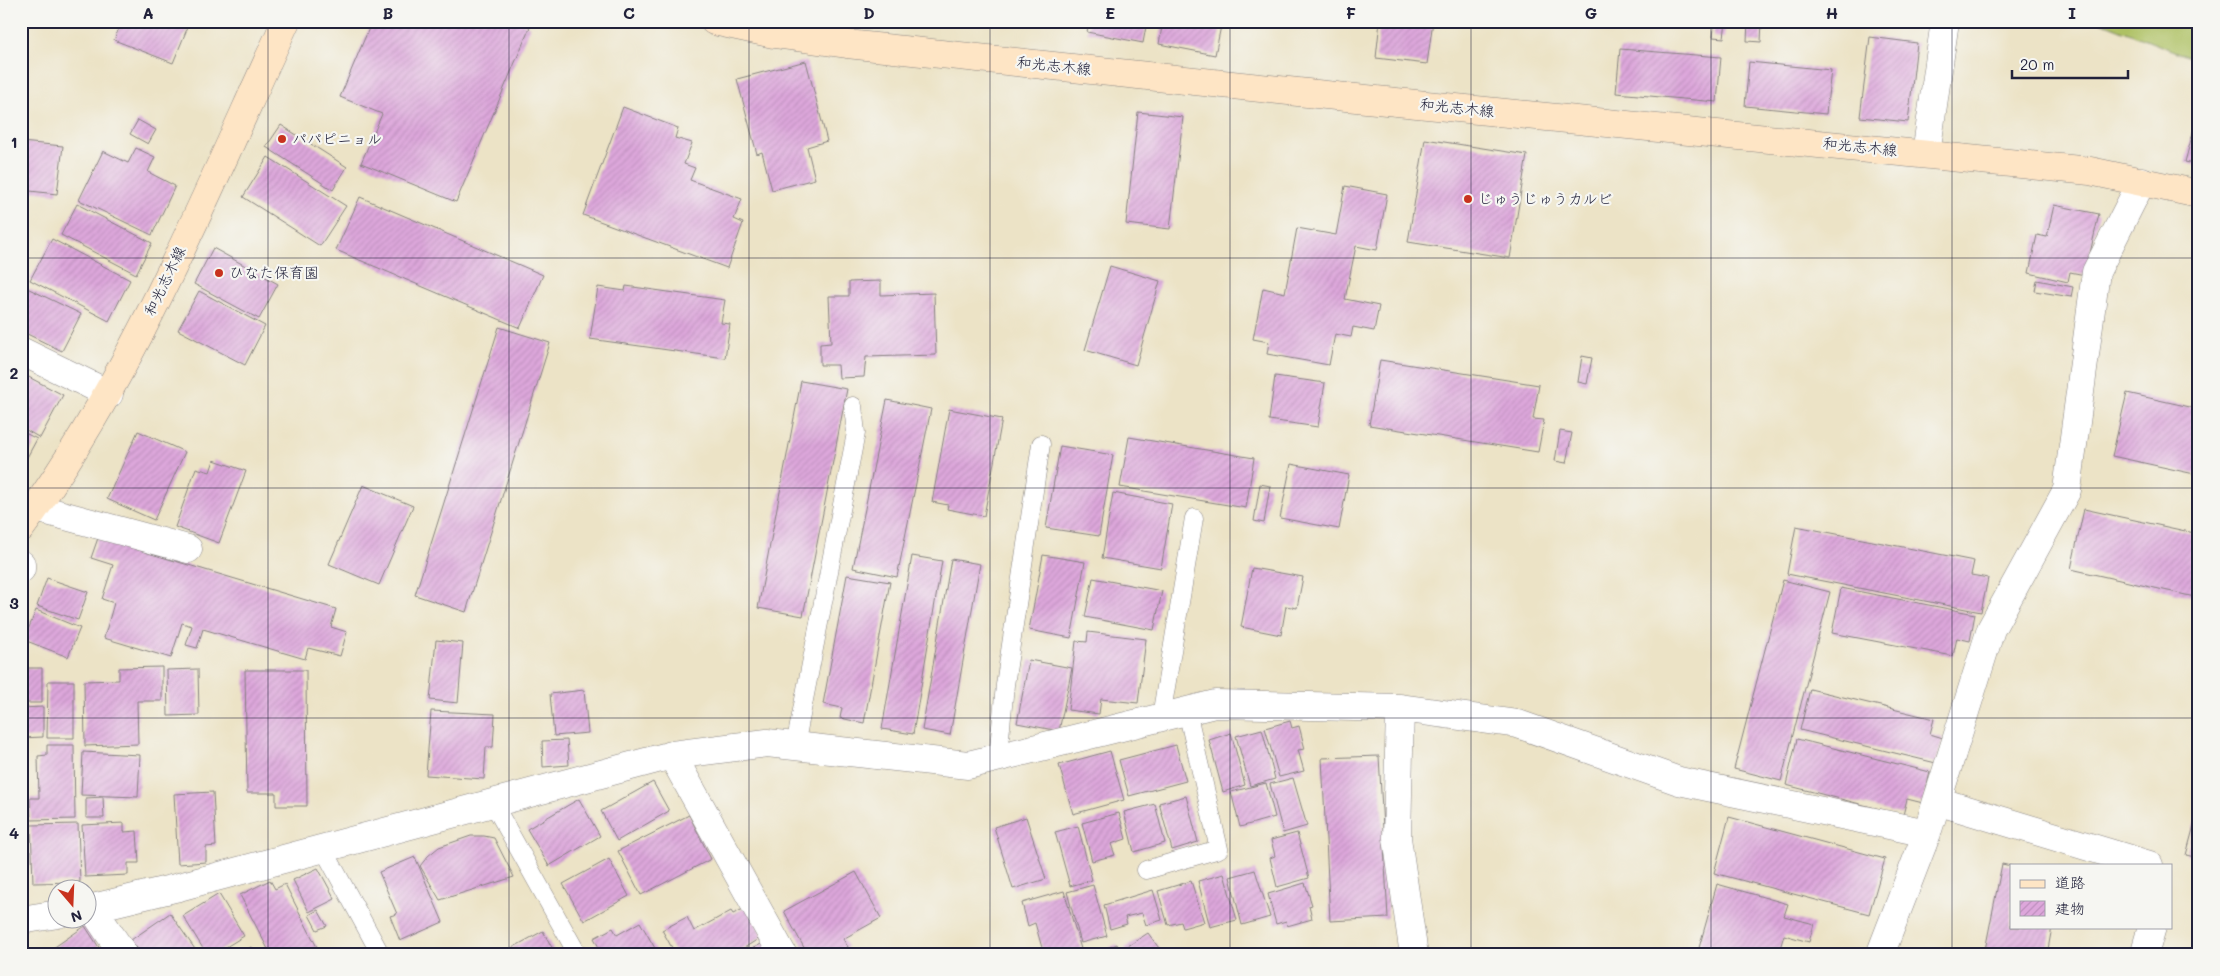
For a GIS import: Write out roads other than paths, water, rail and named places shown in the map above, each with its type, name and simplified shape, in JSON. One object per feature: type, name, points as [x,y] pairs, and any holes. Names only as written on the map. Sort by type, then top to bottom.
[{"type":"main road","name":"和光志木線","points":[[29,518],[69,460],[109,394],[170,271],[286,21]]},
{"type":"main road","name":"和光志木線","points":[[714,21],[774,34],[856,45],[1335,96],[2090,171],[2199,194]]},
{"type":"street","points":[[1926,154],[1944,21]]},
{"type":"street","points":[[1880,955],[1927,833],[1990,629],[2067,490],[2096,272],[2142,181]]},
{"type":"street","points":[[21,352],[109,394]]},
{"type":"street","points":[[29,518],[188,549]]},
{"type":"street","points":[[21,564],[21,569]]},
{"type":"street","points":[[98,906],[672,755],[767,743],[968,765],[1215,704],[1400,708],[1518,724],[1679,781],[1927,833]]},
{"type":"street","points":[[1400,708],[1397,838],[1414,955]]},
{"type":"street","points":[[672,755],[783,955]]},
{"type":"street","points":[[1937,801],[2146,864]]},
{"type":"street","points":[[21,920],[48,916]]},
{"type":"street","points":[[98,919],[124,955]]},
{"type":"street","points":[[2144,955],[2152,928]]},
{"type":"lane","points":[[795,746],[856,433],[853,406]]},
{"type":"lane","points":[[998,758],[1005,685],[1041,444]]},
{"type":"lane","points":[[1161,717],[1194,518]]},
{"type":"lane","points":[[1146,870],[1219,849],[1187,711]]},
{"type":"lane","points":[[493,803],[578,955]]},
{"type":"lane","points":[[323,848],[381,955]]},
{"type":"place","name":"パパピニョル","points":[[282,139]]},
{"type":"place","name":"じゅうじゅうカルビ","points":[[1468,199]]},
{"type":"place","name":"ひなた保育園","points":[[219,273]]}]
